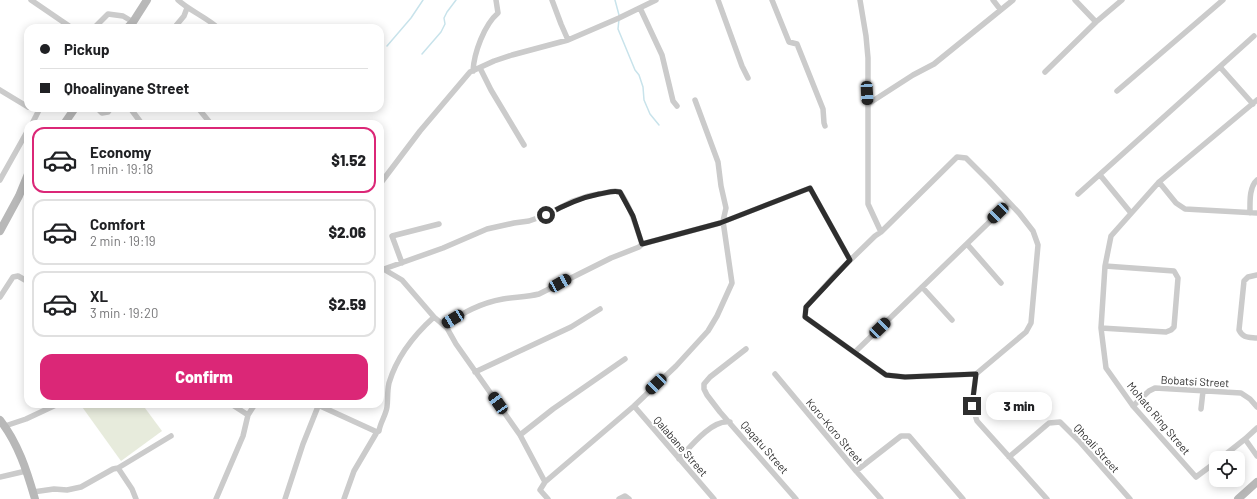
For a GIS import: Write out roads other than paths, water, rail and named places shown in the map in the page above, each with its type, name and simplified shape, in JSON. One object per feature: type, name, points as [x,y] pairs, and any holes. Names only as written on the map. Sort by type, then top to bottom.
[{"type":"street","points":[[31,0],[66,24]]},
{"type":"street","points":[[98,24],[108,14],[123,16],[133,22],[147,0]]},
{"type":"street","points":[[178,0],[187,8],[208,19],[214,24]]},
{"type":"street","points":[[474,70],[476,52],[492,18],[498,13],[496,0]]},
{"type":"street","points":[[552,0],[560,24],[568,40]]},
{"type":"street","points":[[384,179],[420,131],[470,72],[512,55],[568,40],[656,0]]},
{"type":"street","points":[[718,0],[742,66],[748,78]]},
{"type":"street","points":[[772,0],[789,42],[797,44],[823,109],[825,126]]},
{"type":"street","points":[[860,0],[867,51],[868,204],[881,232]]},
{"type":"street","points":[[993,0],[1000,9]]},
{"type":"street","points":[[868,104],[913,75],[934,64],[1013,0]]},
{"type":"street","points":[[1075,0],[1096,22]]},
{"type":"street","points":[[1045,72],[1096,22],[1122,0]]},
{"type":"street","points":[[1117,91],[1223,0]]},
{"type":"street","points":[[177,24],[184,16],[187,8]]},
{"type":"street","points":[[640,8],[662,55],[674,101],[677,106]]},
{"type":"street","points":[[1078,194],[1254,36]]},
{"type":"street","points":[[1220,67],[1255,102]]},
{"type":"street","points":[[480,68],[491,90],[524,145]]},
{"type":"street","points":[[0,90],[24,105]]},
{"type":"street","points":[[548,499],[540,490],[545,482],[634,406],[676,366],[708,331],[717,316],[732,283],[723,221],[726,208],[718,162],[696,100]]},
{"type":"street","name":"Mohato Ring Street","points":[[1209,467],[1196,477],[1133,406],[1106,368],[1101,328],[1105,266],[1111,236],[1159,182],[1255,102]]},
{"type":"street","points":[[33,112],[36,114],[34,120]]},
{"type":"street","points":[[201,112],[208,120]]},
{"type":"street","points":[[0,180],[24,137]]},
{"type":"street","points":[[957,157],[966,158],[1009,203],[1033,231],[1038,245],[1031,323],[1026,332],[976,374],[905,377],[886,375],[805,317],[806,307],[850,260],[881,232],[957,157]]},
{"type":"street","points":[[1100,174],[1131,213]]},
{"type":"street","points":[[1250,213],[1251,192],[1253,183],[1257,180]]},
{"type":"street","points":[[1159,182],[1176,203],[1185,209],[1257,213]]},
{"type":"street","points":[[0,231],[24,184]]},
{"type":"street","points":[[444,325],[477,306],[504,299],[540,294],[611,258],[639,248],[642,244],[720,223],[810,188],[850,260]]},
{"type":"street","points":[[384,267],[402,263],[443,248],[487,229],[529,221],[546,215],[573,201],[588,196],[615,191],[620,192],[624,197],[633,216],[642,244]]},
{"type":"street","points":[[855,352],[1009,203]]},
{"type":"street","points":[[402,263],[392,236],[439,224]]},
{"type":"street","points":[[967,244],[1002,283]]},
{"type":"street","points":[[1101,328],[1166,332],[1171,330],[1174,327],[1178,278],[1174,271],[1105,266]]},
{"type":"street","points":[[384,270],[402,280],[434,317],[450,331],[456,344],[520,435],[545,482]]},
{"type":"street","points":[[0,297],[13,277],[18,276],[24,280]]},
{"type":"street","points":[[1257,276],[1248,277],[1244,281],[1239,330],[1245,337],[1257,338]]},
{"type":"street","points":[[922,287],[952,320]]},
{"type":"street","points":[[475,372],[571,327],[600,308]]},
{"type":"street","points":[[344,499],[354,471],[379,431],[387,408],[386,400],[389,383],[400,357],[419,332],[434,317]]},
{"type":"street","points":[[730,422],[707,395],[704,389],[704,384],[727,363],[746,349]]},
{"type":"street","points":[[520,435],[552,409],[625,359]]},
{"type":"street","name":"Koro-Koro Street","points":[[775,374],[881,499]]},
{"type":"street","points":[[976,374],[972,406],[977,421],[1046,499]]},
{"type":"street","name":"Bobatsi Street","points":[[1133,406],[1149,391],[1155,388],[1241,393],[1250,399],[1257,407]]},
{"type":"street","points":[[1201,409],[1203,391]]},
{"type":"street","name":"Qalabane Street","points":[[634,406],[714,499]]},
{"type":"street","points":[[5,426],[26,419],[49,408]]},
{"type":"street","points":[[237,408],[248,415]]},
{"type":"street","points":[[216,499],[243,436],[248,415],[252,408]]},
{"type":"street","points":[[285,499],[303,444],[317,408]]},
{"type":"street","points":[[327,408],[377,432]]},
{"type":"street","points":[[0,420],[5,426],[26,471],[34,496],[54,489],[67,490],[80,487],[109,471],[118,468],[171,436]]},
{"type":"street","name":"Qaqatu Street","points":[[679,459],[712,427],[723,421],[730,422],[796,499]]},
{"type":"street","name":"Qhoali Street","points":[[1010,457],[1049,423],[1060,422],[1079,441],[1130,499]]},
{"type":"street","points":[[1230,451],[1245,440],[1257,428]]},
{"type":"street","points":[[856,471],[901,436],[910,436],[963,499]]},
{"type":"street","points":[[1245,440],[1257,456]]},
{"type":"street","points":[[118,468],[132,489],[136,499]]},
{"type":"street","points":[[0,477],[26,471]]},
{"type":"street","points":[[1238,499],[1257,482]]},
{"type":"street","points":[[619,499],[625,496],[630,499]]},
{"type":"waterway","points":[[387,46],[411,18],[423,0]]},
{"type":"waterway","points":[[422,54],[441,32],[445,24],[444,18],[456,0]]},
{"type":"waterway","points":[[615,0],[619,15]]},
{"type":"waterway","points":[[619,19],[618,29],[635,70],[639,75],[643,87],[644,100],[650,114],[659,125]]}]
